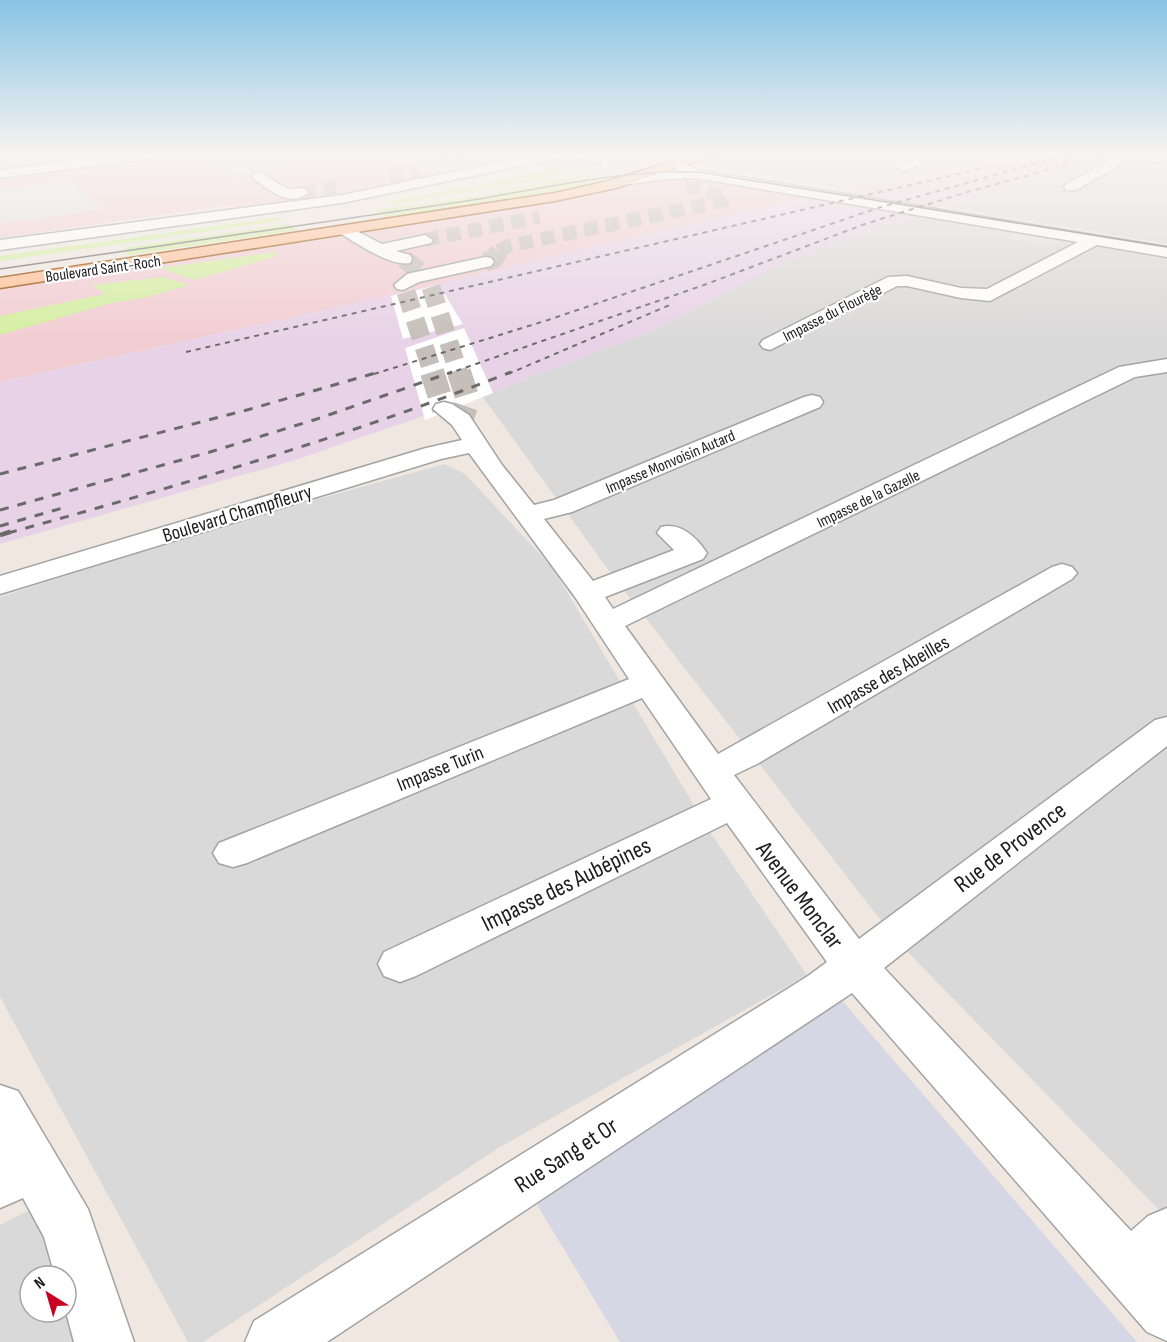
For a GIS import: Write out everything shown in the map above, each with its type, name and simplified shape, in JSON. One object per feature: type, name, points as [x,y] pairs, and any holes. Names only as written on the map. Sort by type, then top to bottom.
[{"type":"main road","name":"Boulevard Saint-Roch","points":[[0,283],[435,217]]},
{"type":"street","points":[[0,245],[212,217]]},
{"type":"street","points":[[958,217],[1166,250]]},
{"type":"street","points":[[83,231],[156,221],[172,222]]},
{"type":"street","points":[[347,231],[396,268],[425,278],[485,261]]},
{"type":"street","points":[[1027,242],[1047,231]]},
{"type":"street","points":[[396,268],[425,240]]},
{"type":"street","name":"Impasse du Flourège","points":[[770,344],[894,281],[907,281],[961,293],[990,295],[1095,240]]},
{"type":"street","name":"Impasse de la Gazelle","points":[[608,623],[1127,372],[1137,368],[1162,369],[1167,365]]},
{"type":"street","name":"Impasse Monvoisin Autard","points":[[528,515],[563,506],[812,402]]},
{"type":"street","name":"Avenue Monclar","points":[[453,414],[587,594],[722,787],[854,965],[1149,1253],[1167,1312]]},
{"type":"street","name":"Boulevard Champfleury","points":[[0,585],[435,453],[475,444]]},
{"type":"street","points":[[587,594],[693,553],[671,533]]},
{"type":"street","name":"Impasse des Abeilles","points":[[722,787],[744,756],[1062,573]]},
{"type":"street","name":"Impasse Turin","points":[[233,853],[648,683]]},
{"type":"street","name":"Rue de Provence","points":[[854,965],[1167,728]]},
{"type":"street","name":"Impasse des Aubépines","points":[[400,964],[722,787]]},
{"type":"street","name":"Rue Sang et Or","points":[[275,1342],[824,989],[854,965]]},
{"type":"street","points":[[0,1107],[16,1174],[69,1228],[104,1342]]},
{"type":"shaded area","points":[[0,217],[148,217],[0,238]]},
{"type":"shaded area","points":[[0,217],[51,217],[0,224]]},
{"type":"shaded area","points":[[459,217],[726,217],[334,308],[0,382],[0,289]]},
{"type":"shaded area","points":[[724,217],[910,217],[772,268],[650,332],[482,396],[295,460],[0,544],[0,382],[334,308]]},
{"type":"shaded area","points":[[911,217],[934,217],[1167,257],[1167,1218],[897,941],[613,576],[482,396],[650,332],[772,268],[864,232]]},
{"type":"shaded area","points":[[1005,217],[1167,217],[1167,244]]},
{"type":"shaded area","points":[[1020,230],[1066,240],[1050,247],[1006,238]]},
{"type":"shaded area","points":[[445,464],[465,474],[552,567],[708,829],[807,975],[500,1147],[203,1342],[188,1342],[0,997],[0,597],[220,526]]},
{"type":"shaded area","points":[[839,997],[1137,1342],[620,1342],[530,1193]]},
{"type":"shaded area","points":[[39,1205],[57,1264],[18,1264],[18,1324],[72,1324],[82,1342],[0,1342],[0,1225]]},
{"type":"green space","points":[[281,217],[285,220],[0,261],[0,256]]},
{"type":"green space","points":[[384,217],[412,217],[390,220]]},
{"type":"green space","points":[[288,224],[298,230],[129,255],[123,248]]},
{"type":"green space","points":[[275,252],[278,256],[194,280],[160,268]]},
{"type":"green space","points":[[163,277],[190,285],[143,298],[111,303],[0,335],[0,316],[105,294],[92,285]]},
{"type":"pier","points":[[439,285],[463,324],[403,339],[391,296]]},
{"type":"pier","points":[[464,328],[493,393],[425,420],[405,348]]},
{"type":"tunnel","points":[[425,240],[539,217]]},
{"type":"tunnel","points":[[499,251],[508,246],[648,217]]},
{"type":"tunnel","points":[[485,262],[494,259],[500,249]]},
{"type":"tunnel","points":[[404,259],[421,272]]},
{"type":"tunnel","points":[[431,287],[459,374]]},
{"type":"tunnel","points":[[406,292],[433,374]]},
{"type":"tunnel","points":[[432,372],[444,409]]},
{"type":"tunnel","points":[[459,372],[468,400],[461,420]]},
{"type":"tram line","points":[[0,269],[359,217]]},
{"type":"tram line","points":[[977,217],[1167,247]]},
{"type":"railway","points":[[186,352],[773,217]]},
{"type":"railway","points":[[374,374],[548,320],[853,217]]},
{"type":"railway","points":[[447,374],[704,285],[889,217]]},
{"type":"railway","points":[[508,374],[672,304]]},
{"type":"railway","points":[[0,474],[247,410],[379,372]]},
{"type":"railway","points":[[0,510],[210,452],[317,419],[452,372]]},
{"type":"railway","points":[[8,533],[325,439],[511,372]]},
{"type":"railway","points":[[0,526],[66,507]]},
{"type":"railway","points":[[0,535],[13,531]]}]
